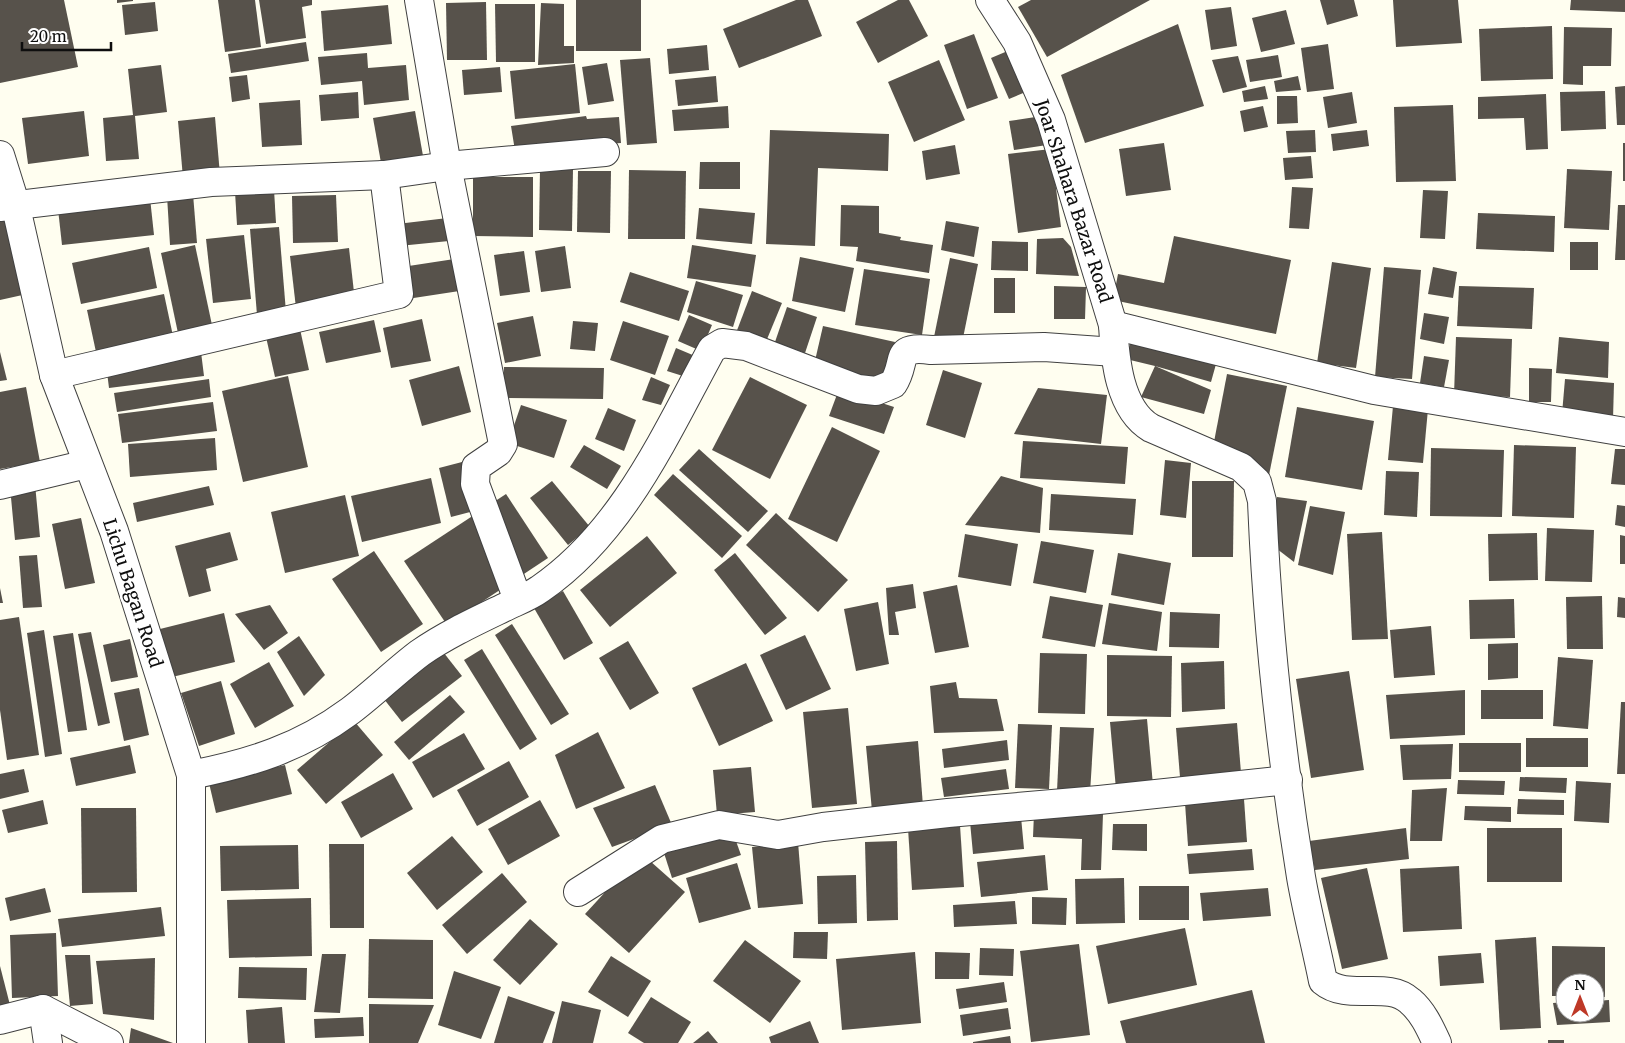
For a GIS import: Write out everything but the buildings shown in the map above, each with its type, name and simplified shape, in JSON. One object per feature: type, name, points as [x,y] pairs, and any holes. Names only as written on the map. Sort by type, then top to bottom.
[{"type":"street","points":[[419,0],[447,166],[503,444],[498,452],[476,467],[475,484],[518,600]]},
{"type":"street","name":"Joar Shahara Bazar Road","points":[[990,0],[1017,42],[1052,120],[1113,325],[1115,352],[1122,385],[1141,422],[1241,467],[1257,482],[1262,501],[1270,628],[1288,780],[1301,878],[1323,981],[1333,989],[1385,991],[1410,1000],[1426,1021],[1437,1043]]},
{"type":"street","points":[[8,205],[212,182],[384,175],[447,166],[605,152]]},
{"type":"street","name":"Lichu Bagan Road","points":[[0,155],[8,205],[54,375],[114,531],[191,775],[191,1043]]},
{"type":"street","points":[[54,375],[399,294],[384,175]]},
{"type":"street","points":[[1113,325],[1374,390],[1625,432]]},
{"type":"street","points":[[191,775],[258,760],[293,746],[350,711],[410,661],[442,638],[538,590],[562,573],[581,555],[618,513],[642,477],[712,349],[722,343],[746,346],[858,389],[876,391],[893,384],[902,358],[908,349],[1044,347],[1115,352]]},
{"type":"street","points":[[0,485],[87,464]]},
{"type":"street","points":[[578,892],[662,839],[719,826],[778,835],[823,827],[948,813],[1099,800],[1288,780]]},
{"type":"street","points":[[0,1020],[43,1010],[109,1043]]},
{"type":"street","points":[[43,1010],[48,1043]]}]
